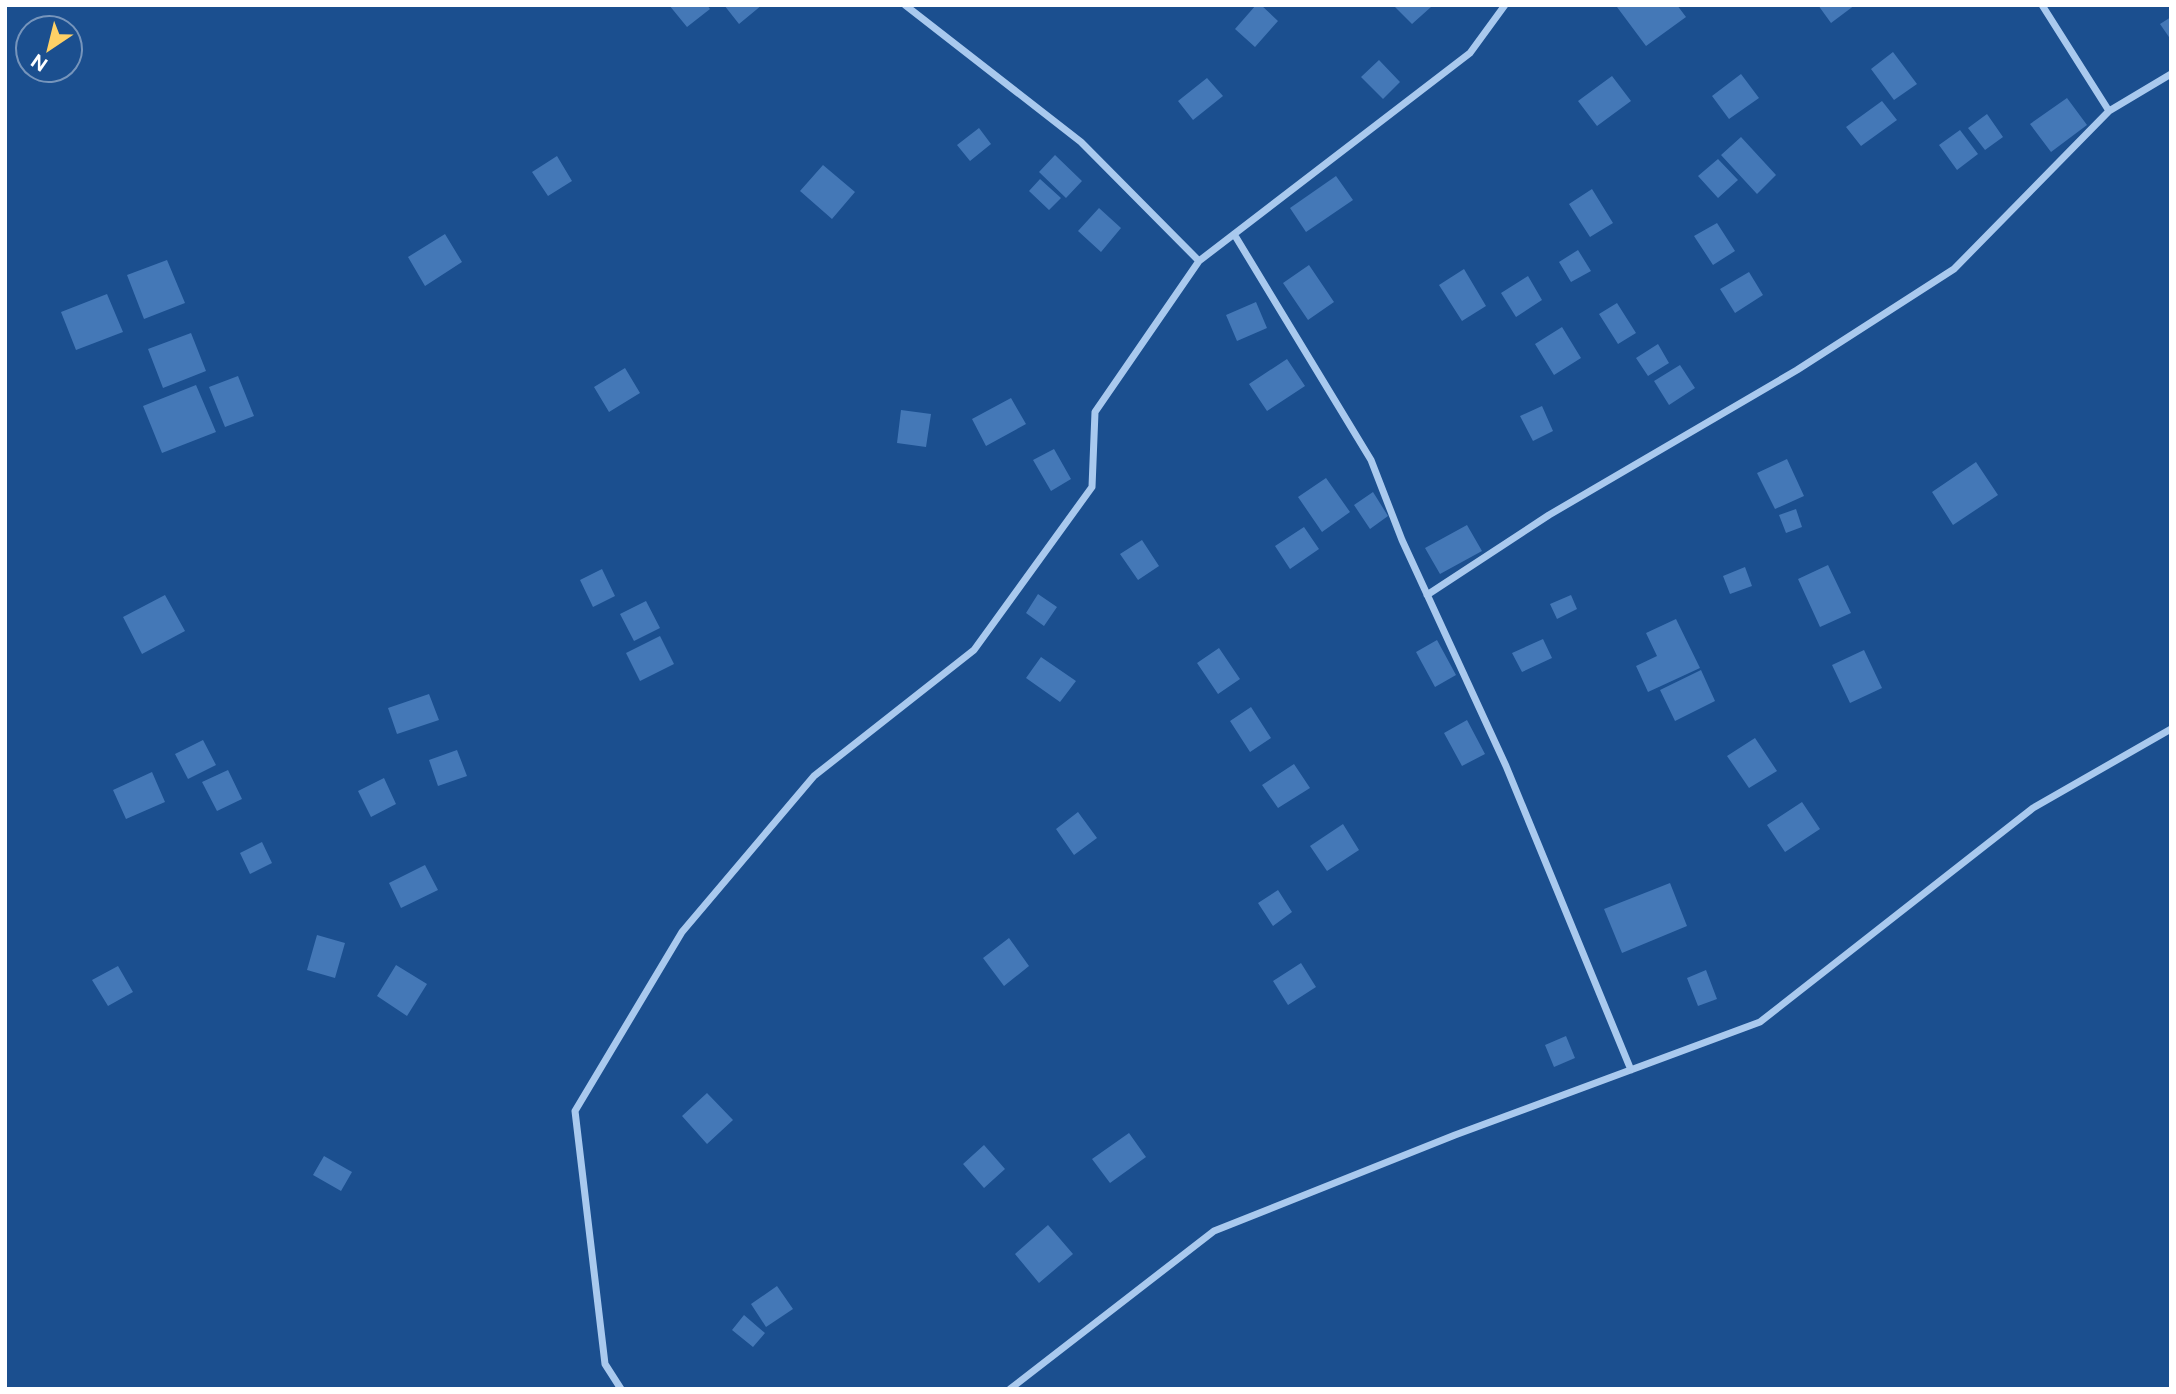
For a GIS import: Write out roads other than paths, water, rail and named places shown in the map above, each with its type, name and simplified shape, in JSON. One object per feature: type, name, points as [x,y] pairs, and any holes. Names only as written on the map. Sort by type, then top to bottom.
[{"type":"street","points":[[905,5],[1081,142],[1199,261]]},
{"type":"street","points":[[621,1389],[605,1364],[575,1111],[682,932],[814,776],[974,650],[982,640],[1092,487],[1095,412],[1199,261],[1470,53],[1505,5]]},
{"type":"street","points":[[2042,5],[2109,111]]},
{"type":"street","points":[[1427,595],[1549,515],[1797,370],[1954,269],[2109,111],[2171,74]]},
{"type":"street","points":[[1234,234],[1371,460],[1427,595],[1506,766],[1630,1070]]},
{"type":"street","points":[[1010,1389],[1214,1231],[1455,1135],[1760,1022],[2033,808],[2171,729]]}]
